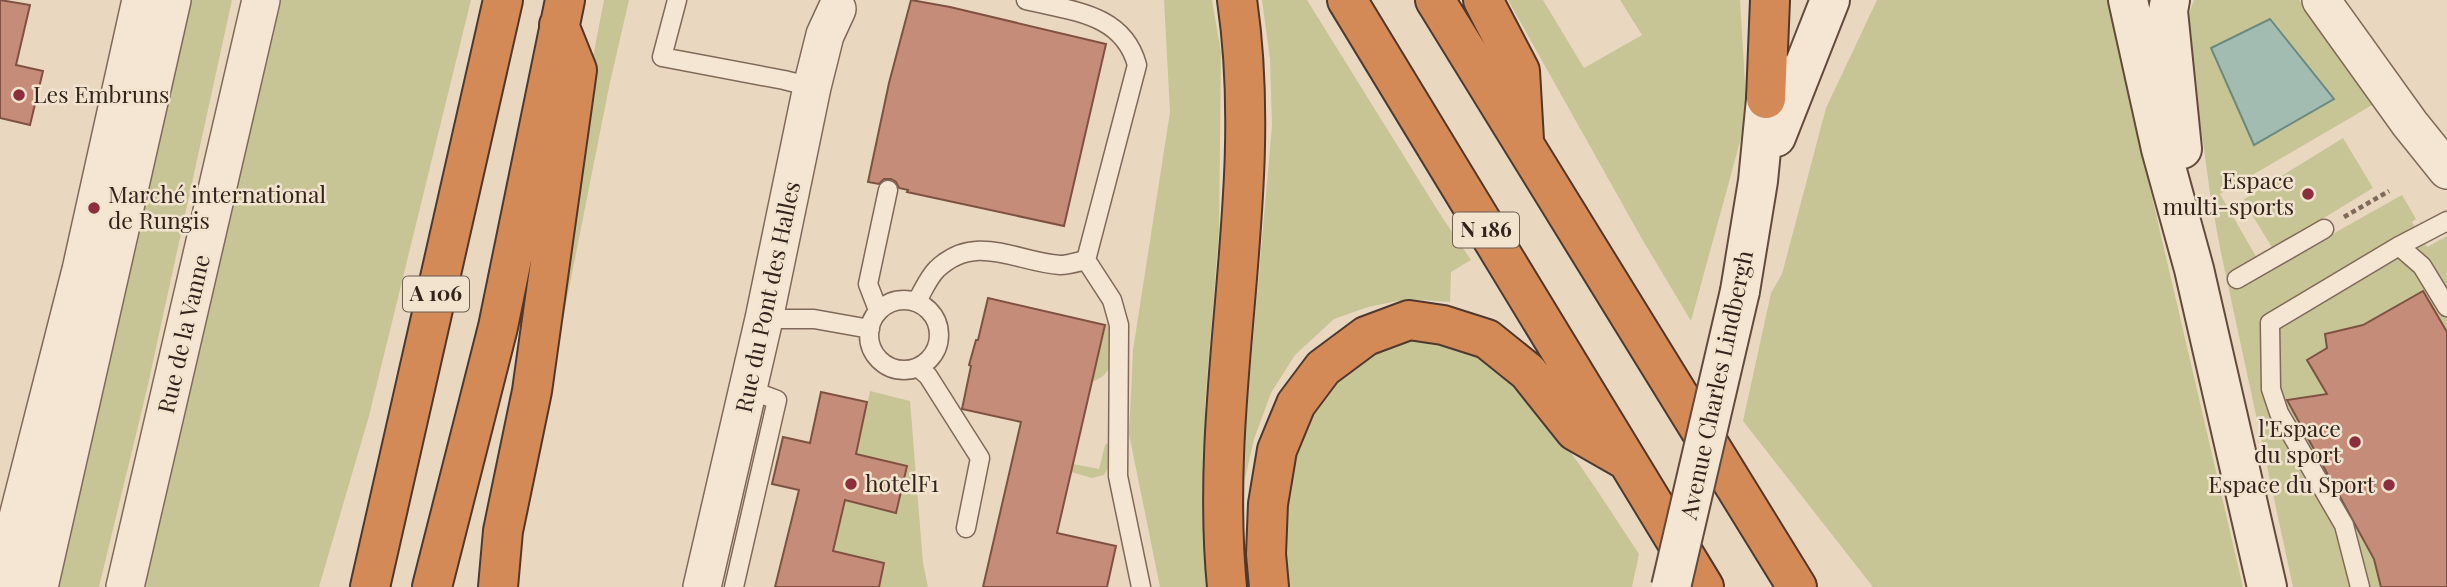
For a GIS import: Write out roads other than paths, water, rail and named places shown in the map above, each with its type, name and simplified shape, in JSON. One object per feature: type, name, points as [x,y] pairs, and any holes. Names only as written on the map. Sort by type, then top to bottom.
[{"type":"highway","name":"A 106","points":[[370,587],[503,0]]},
{"type":"highway","points":[[1227,587],[1223,491],[1246,138],[1243,45],[1237,0]]},
{"type":"highway","name":"N 186","points":[[1347,0],[1704,587]]},
{"type":"highway","points":[[1435,0],[1797,587]]},
{"type":"highway","points":[[1483,0],[1520,71],[1524,145]]},
{"type":"highway","points":[[1766,99],[1770,0]]},
{"type":"highway","name":"A 106","points":[[432,587],[498,327],[562,12]]},
{"type":"highway","points":[[498,587],[503,531],[532,391],[577,70],[562,12]]},
{"type":"highway","points":[[1269,587],[1266,554],[1268,504],[1278,450],[1296,404],[1323,368],[1367,336],[1409,320],[1443,325],[1487,339],[1528,372],[1575,431],[1626,460]]},
{"type":"street","points":[[4,587],[18,517],[81,270],[141,0]]},
{"type":"street","points":[[39,587],[172,0]]},
{"type":"street","name":"Rue de la Vanne","points":[[125,587],[261,0]]},
{"type":"street","name":"Avenue Charles Lindbergh","points":[[1671,587],[1740,291],[1758,181],[1766,99],[1784,0]]},
{"type":"street","name":"Avenue Charles Lindbergh","points":[[1758,181],[1830,0]]},
{"type":"street","points":[[2128,0],[2161,149],[2194,269],[2267,587]]},
{"type":"street","points":[[2171,0],[2168,11],[2194,269]]},
{"type":"street","name":"Rue du Pont des Halles","points":[[702,587],[764,319],[812,87],[825,35],[842,3]]},
{"type":"street","points":[[2323,7],[2447,170]]},
{"type":"lane","points":[[677,0],[662,57],[784,79],[812,87]]},
{"type":"lane","points":[[1026,0],[1096,9],[1125,38],[1133,50],[1137,65],[1086,260],[1112,300],[1119,325],[1118,476],[1141,587]]},
{"type":"lane","points":[[878,310],[868,284],[888,190]]},
{"type":"lane","points":[[2360,587],[2344,525],[2279,413],[2271,389],[2270,323],[2399,246],[2447,221]]},
{"type":"lane","points":[[2237,279],[2324,229]]},
{"type":"lane","points":[[2399,246],[2422,266],[2447,307]]},
{"type":"lane","points":[[917,301],[934,271],[960,255],[985,249],[1061,265],[1086,260]]},
{"type":"lane","points":[[903,299],[917,301],[929,309],[937,320],[940,334],[938,348],[931,359],[919,368],[906,371],[892,368],[880,361],[872,349],[869,336],[871,322],[878,310],[890,302],[903,299]]},
{"type":"lane","points":[[764,319],[814,319],[870,329]]},
{"type":"lane","points":[[919,368],[928,376],[980,458],[966,528]]},
{"type":"lane","points":[[734,587],[777,400],[748,388]]},
{"type":"place","name":"Les Embruns","points":[[19,95]]},
{"type":"place","name":"Espace multi-sports","points":[[2308,194]]},
{"type":"place","name":"Marché international de Rungis","points":[[94,208]]},
{"type":"place","name":"l'Espace du sport","points":[[2355,442]]},
{"type":"place","name":"hotelF1","points":[[851,484]]},
{"type":"place","name":"Espace du Sport","points":[[2389,485]]}]
